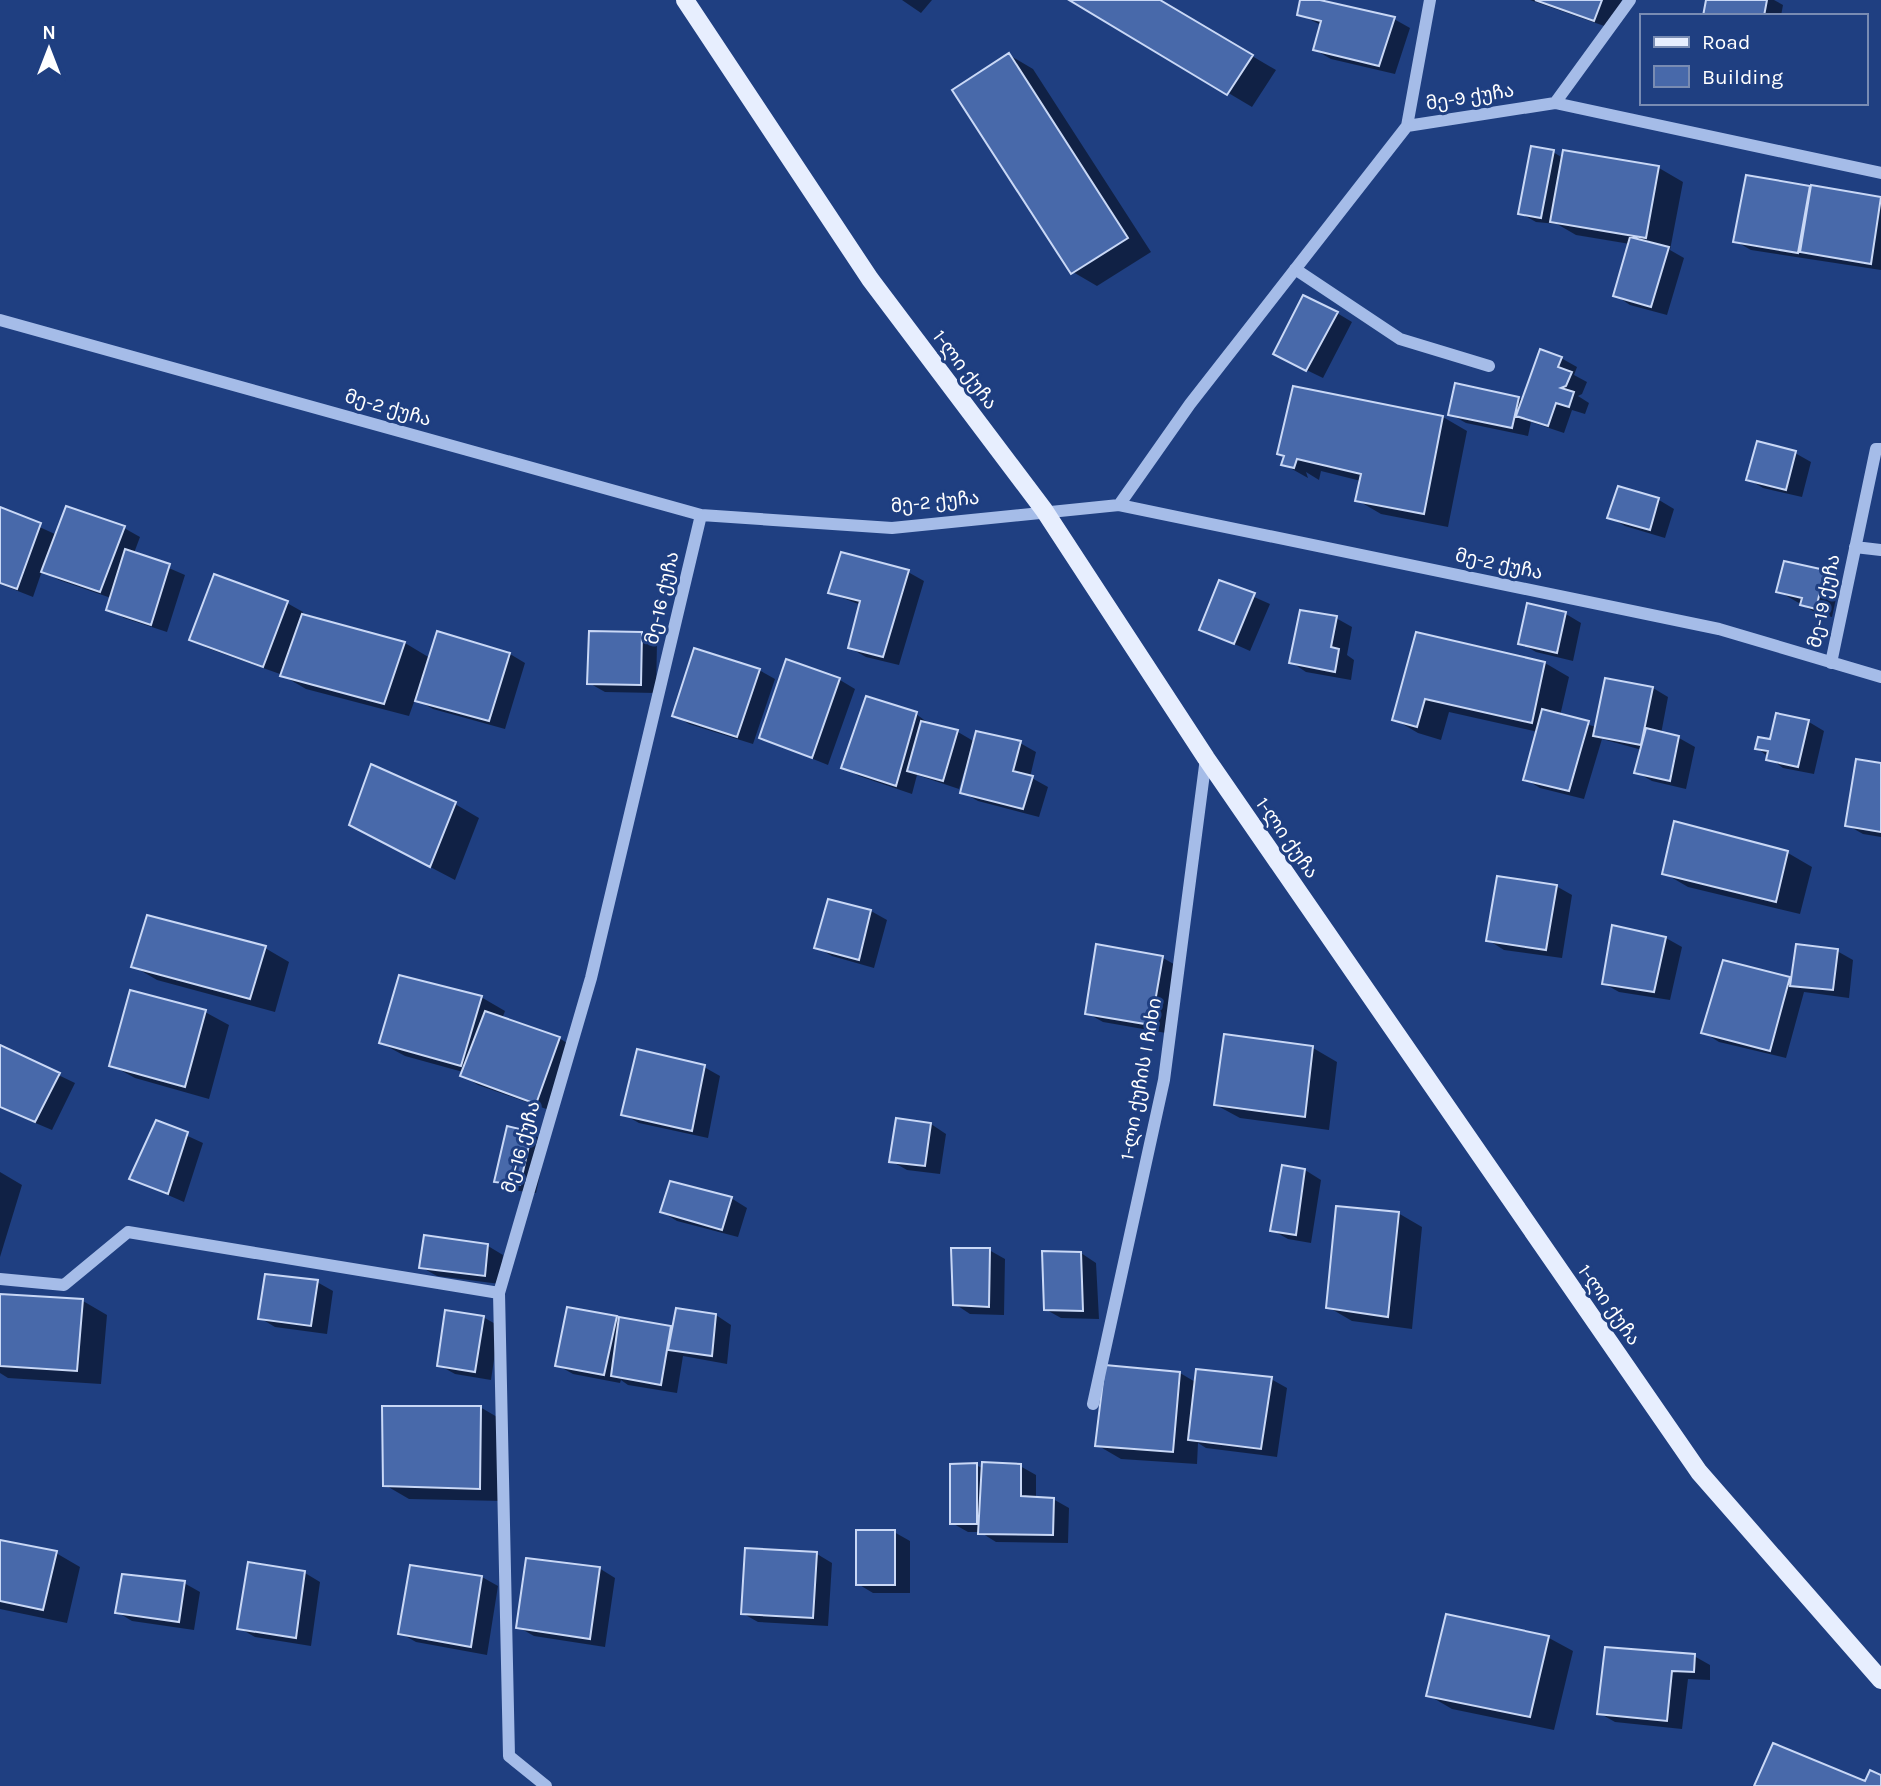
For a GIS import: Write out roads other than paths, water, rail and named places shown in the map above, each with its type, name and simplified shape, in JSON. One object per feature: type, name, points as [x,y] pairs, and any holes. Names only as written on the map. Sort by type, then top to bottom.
[{"type":"main road","name":"1-ლი ქუჩა","points":[[685,0],[870,279],[1044,510],[1206,758],[1699,1472],[1881,1680]]},
{"type":"street","points":[[1407,126],[1430,0]]},
{"type":"street","points":[[1555,103],[1630,0]]},
{"type":"street","name":"მე-9 ქუჩა","points":[[1118,505],[1190,404],[1407,126],[1555,103],[1881,173]]},
{"type":"street","points":[[1295,269],[1400,339],[1489,366]]},
{"type":"street","name":"მე-2 ქუჩა","points":[[0,320],[701,515],[892,528],[1044,510],[1118,505],[1719,629],[1881,677]]},
{"type":"street","name":"მე-19 ქუჩა","points":[[1831,663],[1876,449],[1881,449]]},
{"type":"street","name":"მე-16 ქუჩა","points":[[545,1786],[509,1756],[499,1293],[591,978],[701,515]]},
{"type":"street","name":"მე-19 ქუჩა","points":[[1855,547],[1881,550]]},
{"type":"street","name":"1-ლი ქუჩის I ჩიხი","points":[[1093,1404],[1164,1080],[1206,758]]},
{"type":"street","points":[[0,1279],[64,1285],[128,1232],[499,1293]]}]
